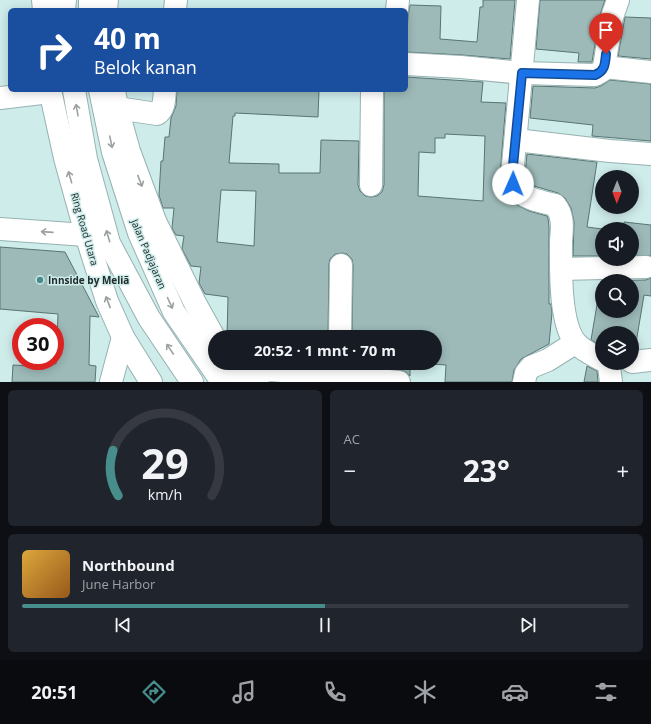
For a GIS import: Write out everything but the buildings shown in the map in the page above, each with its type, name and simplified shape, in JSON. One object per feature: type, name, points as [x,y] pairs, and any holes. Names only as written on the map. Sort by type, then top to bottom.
[{"type":"main road","points":[[528,0],[512,176],[513,184],[516,189],[530,197],[555,205],[561,216],[561,269],[566,319],[575,343],[595,357]]},
{"type":"main road","points":[[408,64],[461,67],[522,73],[588,76],[599,74],[604,67],[612,17],[618,0]]},
{"type":"main road","points":[[604,67],[651,72]]},
{"type":"main road","points":[[0,98],[43,92]]},
{"type":"main road","name":"Ring Road Utara","points":[[50,92],[65,158],[86,235],[107,301],[123,337],[151,382]]},
{"type":"main road","points":[[74,92],[86,159],[109,243],[150,318],[192,382]]},
{"type":"main road","name":"Jalan Padjajaran","points":[[100,92],[113,152],[139,233],[174,312],[222,382]]},
{"type":"main road","points":[[116,99],[157,114],[160,112],[162,107],[165,92]]},
{"type":"main road","points":[[371,185],[372,92]]},
{"type":"main road","points":[[116,99],[129,151],[155,221],[195,303],[210,330]]},
{"type":"main road","points":[[516,140],[610,151],[651,154]]},
{"type":"main road","points":[[0,229],[86,235]]},
{"type":"main road","points":[[340,330],[341,265]]},
{"type":"main road","points":[[561,269],[646,267]]},
{"type":"main road","points":[[111,382],[123,337]]},
{"type":"main road","points":[[524,382],[526,373],[531,366],[548,360],[575,343]]},
{"type":"main road","points":[[639,361],[651,360]]},
{"type":"main road","points":[[232,370],[238,382]]},
{"type":"main road","points":[[244,382],[252,376],[271,370]]},
{"type":"main road","points":[[340,370],[399,382]]},
{"type":"place","name":"Innside by Meliã","points":[[40,280]]},
{"type":"route","points":[[513,184],[512,176],[522,73],[595,75],[602,71],[606,54]]}]
